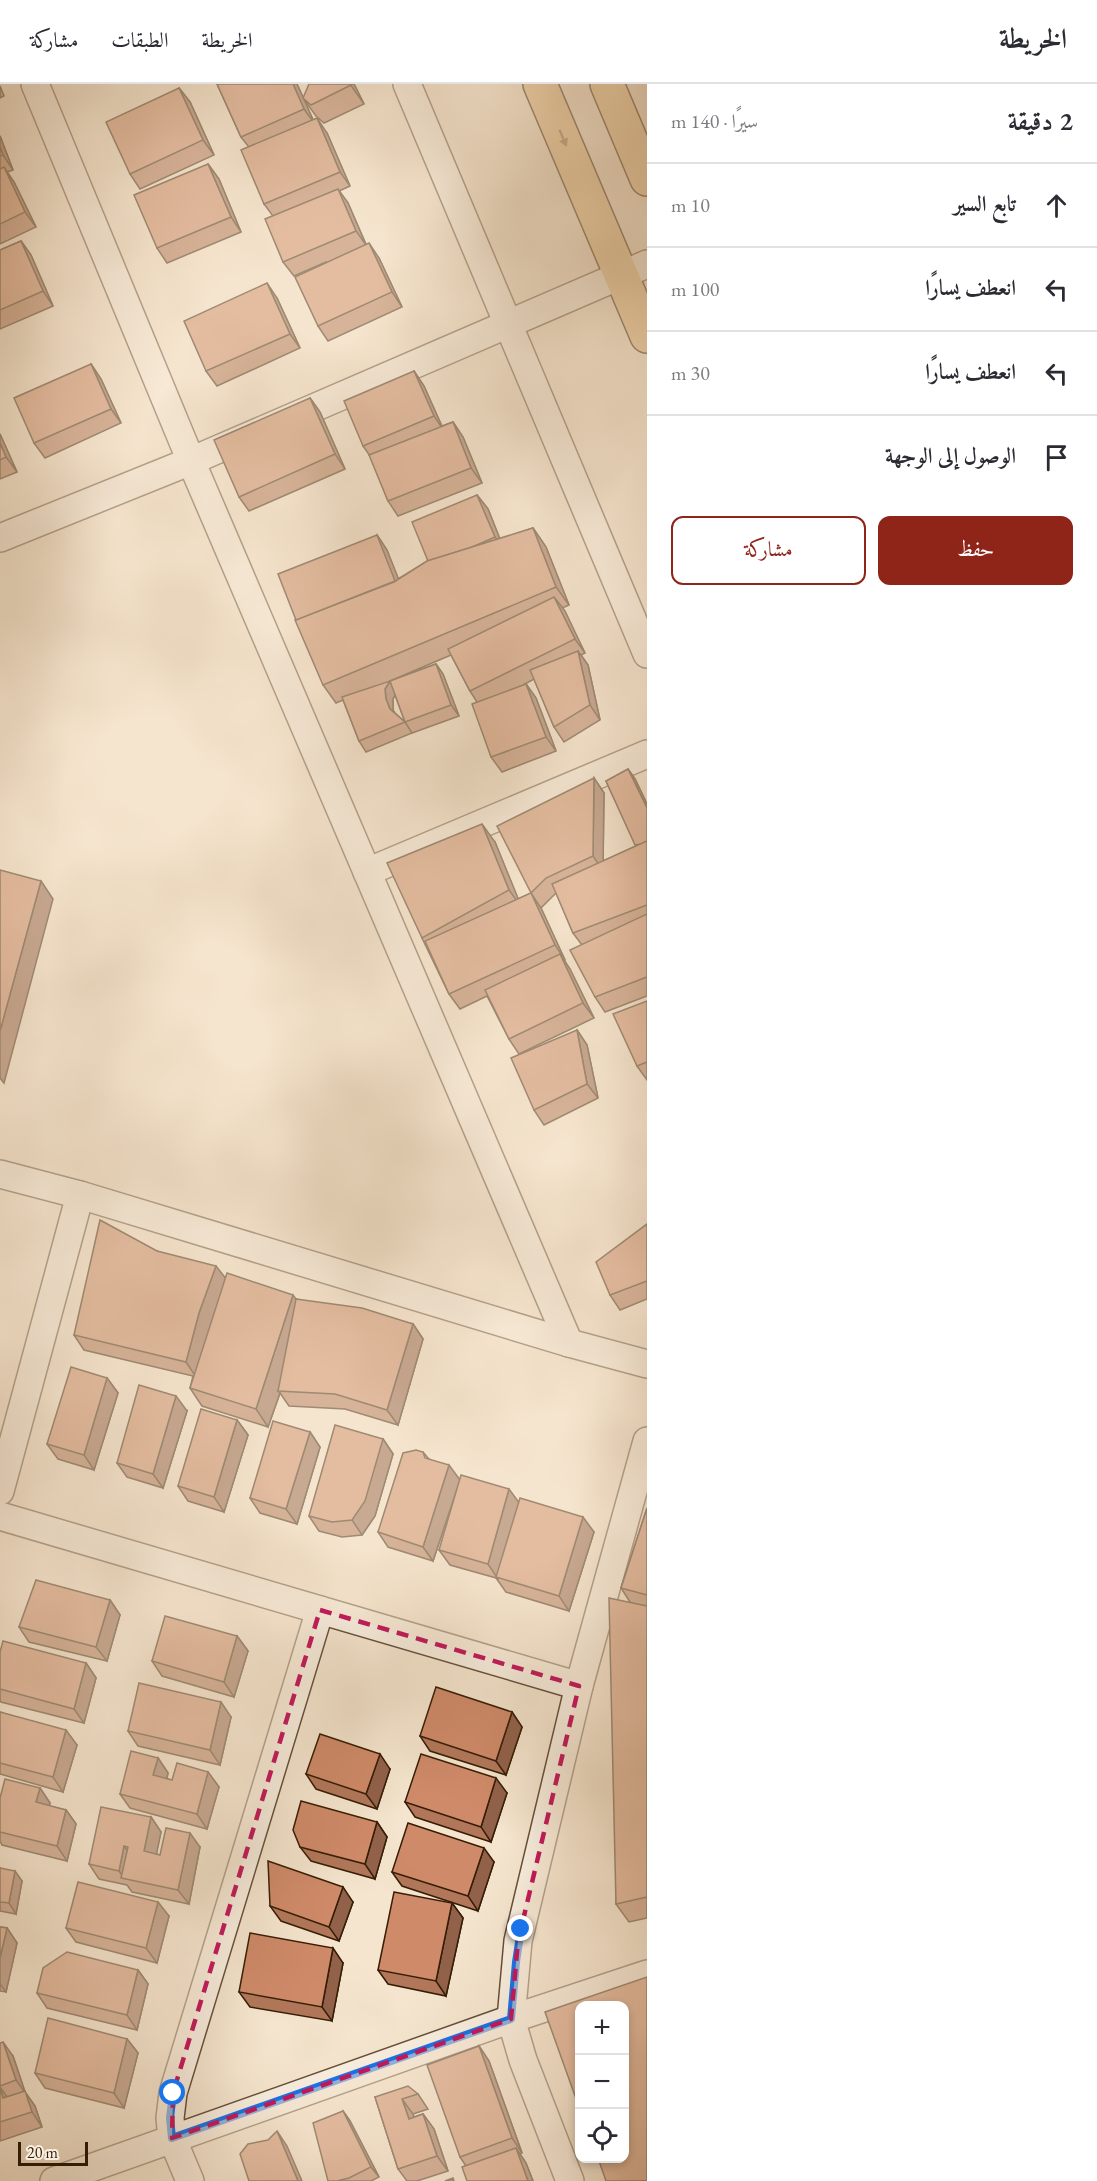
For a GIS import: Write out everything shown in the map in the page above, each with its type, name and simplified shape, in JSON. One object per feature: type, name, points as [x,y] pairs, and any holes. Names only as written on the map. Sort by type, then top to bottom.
[{"type":"main road","points":[[540,84],[634,269],[647,336]]},
{"type":"main road","points":[[607,84],[647,179]]},
{"type":"street","points":[[35,84],[190,461],[569,1343]]},
{"type":"street","points":[[407,84],[647,654]]},
{"type":"street","points":[[0,538],[190,461],[634,269]]},
{"type":"street","points":[[367,872],[647,754]]},
{"type":"street","points":[[0,1174],[80,1195],[569,1343],[647,1364]]},
{"type":"street","points":[[0,1491],[80,1195]]},
{"type":"street","points":[[570,2181],[523,2060],[511,2019],[518,1941],[579,1686],[647,1441]]},
{"type":"street","points":[[0,1516],[579,1686]]},
{"type":"street","points":[[190,2181],[172,2138],[170,2118],[173,2093],[320,1610]]},
{"type":"street","points":[[54,2181],[511,2019],[647,1974]]},
{"type":"highlighted area","points":[[320,1610],[579,1686],[518,1941],[511,2019],[172,2138],[173,2093]]},
{"type":"building","points":[[217,84],[293,84],[304,109],[241,137]]},
{"type":"building","points":[[309,84],[351,85],[311,105],[303,98]]},
{"type":"building","points":[[179,88],[203,140],[130,174],[106,122]]},
{"type":"building","points":[[317,118],[340,172],[264,204],[241,150]]},
{"type":"building","points":[[208,164],[231,217],[157,248],[134,195]]},
{"type":"building","points":[[4,167],[25,212],[0,224],[0,169]]},
{"type":"building","points":[[338,189],[356,231],[283,262],[265,219]]},
{"type":"building","points":[[21,241],[43,291],[0,310],[0,250]]},
{"type":"building","points":[[369,243],[392,292],[318,326],[295,277]]},
{"type":"building","points":[[267,283],[290,334],[206,371],[184,321]]},
{"type":"building","points":[[91,364],[111,409],[34,443],[14,398]]},
{"type":"building","points":[[414,371],[434,416],[363,446],[344,401]]},
{"type":"building","points":[[310,398],[335,454],[239,497],[214,440]]},
{"type":"building","points":[[453,422],[471,468],[388,501],[369,455]]},
{"type":"building","points":[[0,443],[6,457],[0,460]]},
{"type":"building","points":[[477,495],[495,537],[470,548],[428,561],[412,522]]},
{"type":"building","points":[[533,528],[556,587],[323,685],[295,620],[394,582],[427,561]]},
{"type":"building","points":[[377,535],[395,581],[296,620],[278,574]]},
{"type":"building","points":[[554,597],[575,639],[470,691],[448,649]]},
{"type":"building","points":[[578,651],[590,705],[554,727],[530,670]]},
{"type":"building","points":[[436,664],[451,705],[405,722],[390,681]]},
{"type":"building","points":[[390,681],[385,689],[386,699],[390,709],[405,722],[359,741],[342,697]]},
{"type":"building","points":[[526,684],[546,737],[491,757],[472,704]]},
{"type":"building","points":[[628,769],[647,808],[647,841],[635,845],[606,781]]},
{"type":"building","points":[[594,778],[593,856],[546,878],[531,893],[497,826]]},
{"type":"building","points":[[482,824],[509,890],[422,938],[387,863]]},
{"type":"building","points":[[647,841],[647,905],[573,933],[552,884]]},
{"type":"building","points":[[0,870],[41,881],[0,1031]]},
{"type":"building","points":[[531,893],[555,945],[449,994],[425,941]]},
{"type":"building","points":[[647,914],[647,977],[595,997],[570,950]]},
{"type":"building","points":[[560,954],[583,1003],[509,1039],[485,990]]},
{"type":"building","points":[[647,1001],[647,1062],[637,1066],[613,1014]]},
{"type":"building","points":[[577,1030],[587,1084],[534,1110],[511,1058]]},
{"type":"building","points":[[100,1220],[157,1251],[216,1266],[199,1313],[186,1362],[74,1335]]},
{"type":"building","points":[[647,1224],[647,1281],[610,1295],[596,1262]]},
{"type":"building","points":[[227,1273],[293,1295],[256,1409],[190,1388]]},
{"type":"building","points":[[296,1299],[362,1308],[413,1324],[387,1410],[335,1394],[278,1391]]},
{"type":"building","points":[[71,1367],[107,1378],[84,1455],[47,1444]]},
{"type":"building","points":[[139,1385],[176,1396],[153,1474],[117,1463]]},
{"type":"building","points":[[201,1409],[237,1420],[214,1497],[178,1486]]},
{"type":"building","points":[[273,1421],[310,1432],[286,1509],[250,1498]]},
{"type":"building","points":[[335,1425],[383,1439],[365,1501],[352,1520],[332,1522],[309,1516]]},
{"type":"building","points":[[416,1450],[423,1452],[425,1458],[449,1465],[423,1547],[378,1532],[403,1453]]},
{"type":"building","points":[[461,1475],[509,1489],[488,1564],[439,1550]]},
{"type":"building","points":[[520,1498],[583,1517],[559,1596],[496,1577]]},
{"type":"building","points":[[647,1508],[647,1595],[621,1588]]},
{"type":"building","points":[[36,1580],[110,1600],[96,1647],[19,1627]]},
{"type":"building","points":[[609,1598],[647,1606],[647,1897],[616,1904]]},
{"type":"building","points":[[165,1616],[237,1636],[224,1682],[152,1661]]},
{"type":"building","points":[[3,1641],[86,1663],[74,1709],[0,1689],[0,1652]]},
{"type":"building","points":[[139,1683],[221,1702],[210,1750],[128,1731]]},
{"type":"building","points":[[436,1687],[512,1712],[496,1761],[420,1736]]},
{"type":"building","points":[[0,1712],[66,1730],[53,1777],[0,1763]]},
{"type":"building","points":[[320,1734],[380,1754],[366,1794],[306,1774]]},
{"type":"building","points":[[131,1751],[158,1758],[153,1775],[172,1780],[177,1763],[208,1772],[197,1814],[120,1794]]},
{"type":"building","points":[[421,1754],[496,1778],[481,1827],[405,1802]]},
{"type":"building","points":[[5,1779],[40,1788],[36,1802],[66,1810],[57,1846],[0,1832],[0,1798]]},
{"type":"building","points":[[301,1801],[377,1822],[365,1864],[300,1847],[293,1830]]},
{"type":"building","points":[[101,1807],[151,1817],[144,1851],[160,1855],[166,1828],[190,1833],[178,1890],[121,1878],[128,1847],[124,1846],[119,1871],[89,1864]]},
{"type":"building","points":[[408,1823],[484,1848],[468,1896],[392,1872]]},
{"type":"building","points":[[268,1861],[343,1887],[329,1927],[270,1906]]},
{"type":"building","points":[[0,1868],[15,1871],[9,1903],[0,1902]]},
{"type":"building","points":[[78,1882],[158,1902],[146,1948],[66,1928]]},
{"type":"building","points":[[394,1892],[452,1903],[436,1981],[378,1970]]},
{"type":"building","points":[[0,1927],[7,1928],[0,1958]]},
{"type":"building","points":[[250,1933],[333,1948],[322,2007],[239,1992]]},
{"type":"building","points":[[67,1952],[138,1970],[127,2015],[37,1993],[43,1968]]},
{"type":"building","points":[[647,1977],[647,2181],[606,2181],[600,2163],[629,2163],[629,2001],[577,2001]]},
{"type":"building","points":[[575,2002],[575,2096],[545,2012]]},
{"type":"building","points":[[48,2018],[127,2039],[114,2093],[35,2073]]},
{"type":"building","points":[[3,2042],[16,2080],[0,2086],[0,2043]]},
{"type":"building","points":[[479,2046],[512,2138],[460,2157],[427,2065]]},
{"type":"building","points":[[408,2086],[418,2094],[402,2099],[409,2119],[423,2114],[437,2156],[398,2169],[375,2097]]},
{"type":"building","points":[[0,2088],[3,2098],[25,2091],[32,2112],[0,2122]]},
{"type":"building","points":[[343,2111],[371,2167],[349,2178],[328,2181],[313,2123]]},
{"type":"building","points":[[277,2131],[298,2181],[249,2181],[240,2154],[248,2144],[268,2140]]},
{"type":"building","points":[[516,2148],[528,2181],[467,2181],[462,2167]]},
{"type":"route","points":[[173,2093],[170,2118],[172,2138],[511,2019],[521,1929]]}]
